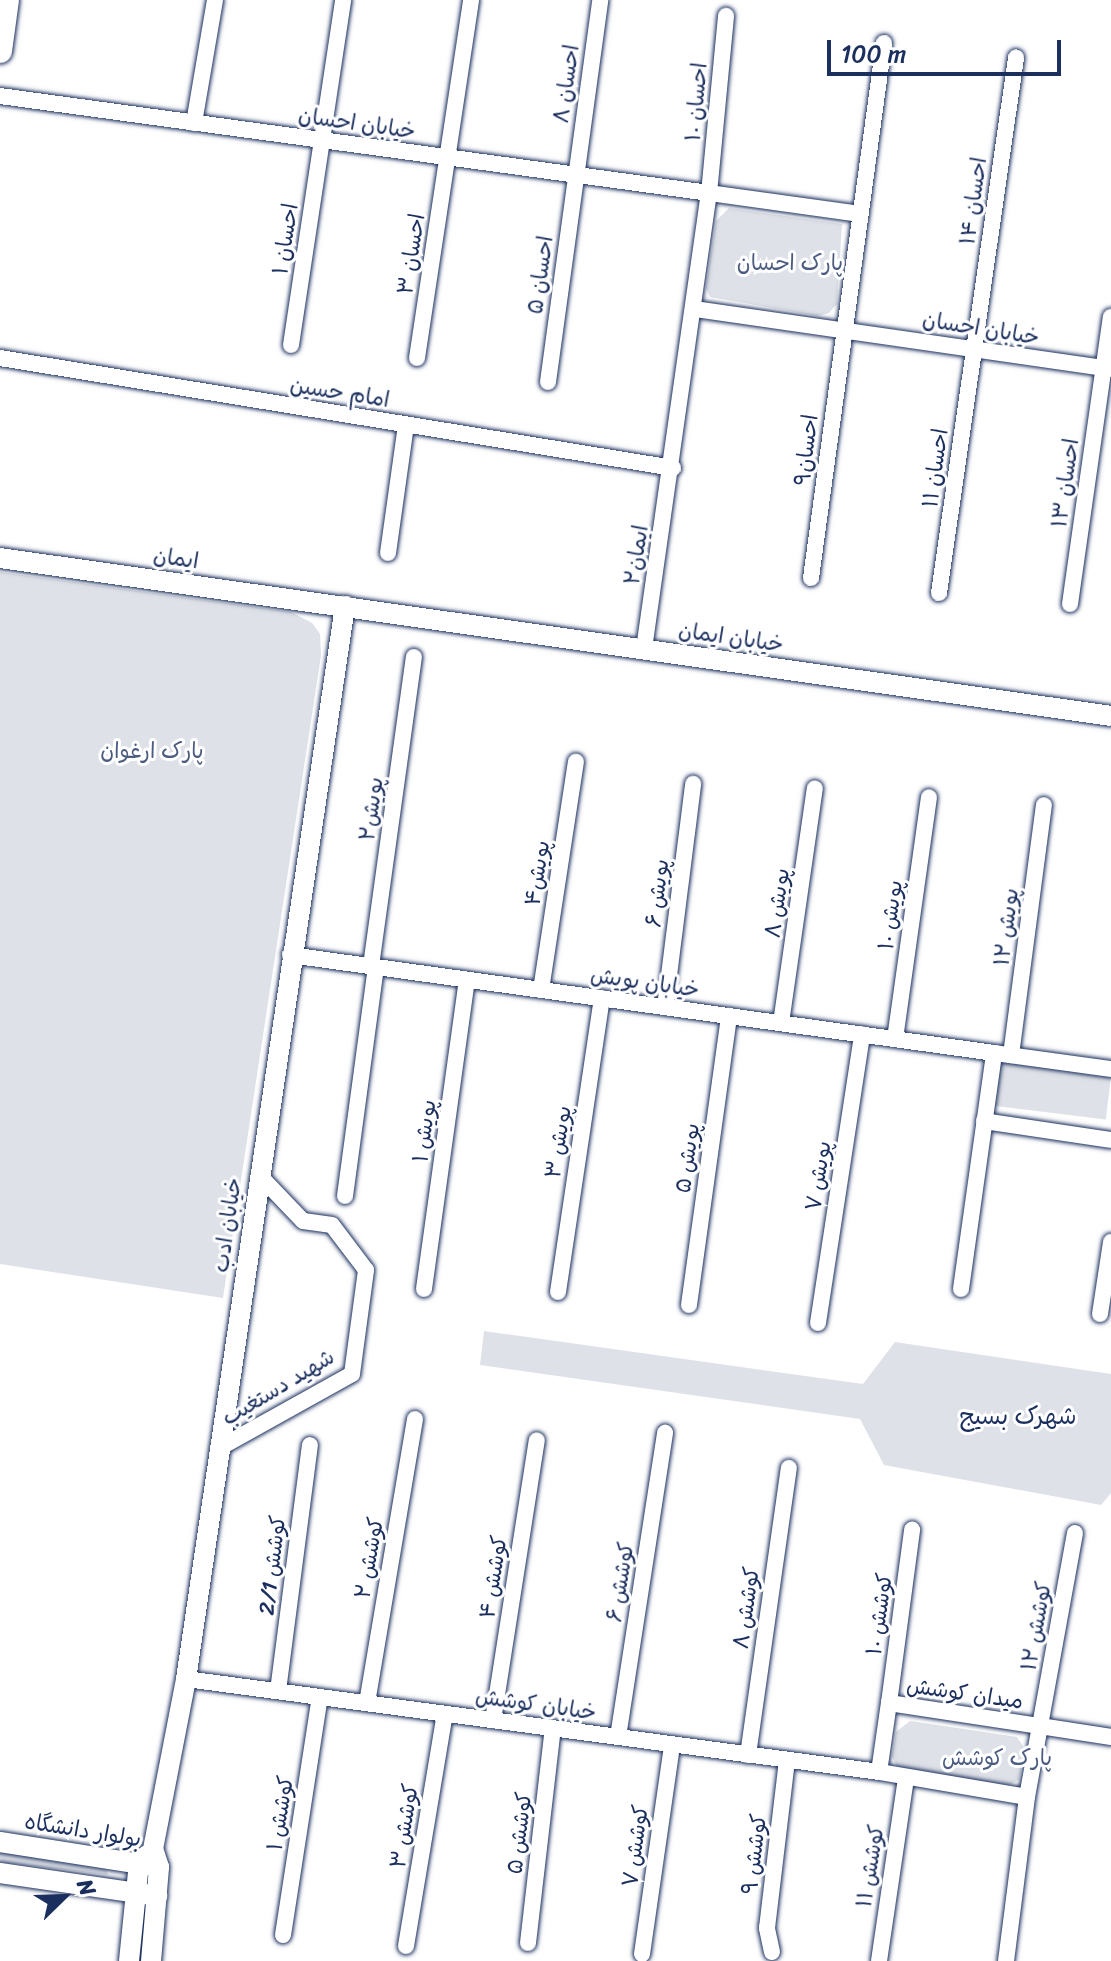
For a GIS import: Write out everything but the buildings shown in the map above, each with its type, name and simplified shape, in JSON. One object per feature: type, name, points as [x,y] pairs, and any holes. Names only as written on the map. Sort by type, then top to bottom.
[{"type":"main road","points":[[0,51],[7,0]]},
{"type":"street","points":[[194,123],[215,0]]},
{"type":"street","name":"احسان ۱","points":[[291,345],[343,0]]},
{"type":"street","name":"احسان ۳","points":[[417,358],[471,0]]},
{"type":"street","name":"احسان ۸","points":[[576,175],[600,0]]},
{"type":"street","name":"احسان ۱۰","points":[[709,193],[726,16]]},
{"type":"street","points":[[844,329],[884,43]]},
{"type":"street","name":"احسان ۱۴","points":[[974,350],[1016,58]]},
{"type":"street","name":"خیابان احسان","points":[[0,96],[860,214]]},
{"type":"street","name":"احسان ۵","points":[[548,382],[576,175]]},
{"type":"street","points":[[695,309],[709,193]]},
{"type":"street","name":"خیابان احسان","points":[[695,309],[1107,369]]},
{"type":"street","name":"ایمان۲","points":[[644,649],[695,309]]},
{"type":"street","name":"احسان ۱۳","points":[[1070,604],[1107,369],[1111,317]]},
{"type":"street","name":"احسان۹","points":[[811,578],[844,329]]},
{"type":"street","name":"احسان ۱۱","points":[[939,593],[974,350]]},
{"type":"street","name":"امام حسین","points":[[0,358],[673,468]]},
{"type":"street","points":[[388,553],[406,425]]},
{"type":"street","name":"ایمان","points":[[0,558],[345,606]]},
{"type":"street","name":"خیابان ایمان","points":[[345,606],[1111,716]]},
{"type":"street","name":"خیابان ادب","points":[[147,1894],[150,1860],[186,1679],[290,955],[345,606]]},
{"type":"street","name":"پویش۲","points":[[345,1196],[414,657]]},
{"type":"street","name":"پویش۴","points":[[541,990],[576,762]]},
{"type":"street","name":"پویش ۶","points":[[665,1007],[693,784]]},
{"type":"street","name":"پویش ۸","points":[[781,1023],[815,788]]},
{"type":"street","name":"پویش ۱۰","points":[[895,1039],[929,797]]},
{"type":"street","name":"پویش ۱۲","points":[[1011,1055],[1044,805]]},
{"type":"street","name":"خیابان پویش","points":[[290,955],[1111,1069]]},
{"type":"street","name":"پویش ۱","points":[[424,1289],[467,980]]},
{"type":"street","name":"پویش ۳","points":[[558,1292],[602,998]]},
{"type":"street","name":"پویش ۵","points":[[689,1305],[729,1016]]},
{"type":"street","name":"پویش ۷","points":[[818,1323],[862,1034]]},
{"type":"street","points":[[961,1289],[994,1053]]},
{"type":"street","points":[[984,1121],[1111,1140]]},
{"type":"street","name":"شهید دستغیب","points":[[219,1448],[352,1374],[366,1270],[332,1225],[303,1221],[259,1175]]},
{"type":"street","points":[[1100,1314],[1111,1242]]},
{"type":"street","name":"کوشش ۲","points":[[367,1703],[415,1419]]},
{"type":"street","name":"کوشش ۶","points":[[618,1737],[665,1433]]},
{"type":"street","name":"کوشش ۴","points":[[493,1720],[537,1440]]},
{"type":"street","name":"کوشش 2/1","points":[[278,1691],[310,1445]]},
{"type":"street","name":"کوشش ۸","points":[[748,1755],[789,1468]]},
{"type":"street","name":"کوشش ۱۰","points":[[889,1703],[912,1530]]},
{"type":"street","name":"کوشش ۱۲","points":[[1040,1726],[1075,1533]]},
{"type":"street","name":"خیابان کوشش","points":[[186,1679],[879,1772]]},
{"type":"street","name":"کوشش ۱","points":[[283,1935],[320,1697]]},
{"type":"street","name":"میدان کوشش","points":[[879,1772],[889,1703],[1040,1726],[1027,1797],[1006,1961]]},
{"type":"street","name":"کوشش ۳","points":[[406,1946],[445,1714]]},
{"type":"street","points":[[1040,1726],[1111,1737]]},
{"type":"street","name":"کوشش ۵","points":[[528,1943],[553,1728]]},
{"type":"street","name":"کوشش ۷","points":[[642,1954],[672,1745]]},
{"type":"street","name":"کوشش ۹","points":[[772,1952],[767,1928],[787,1760]]},
{"type":"street","points":[[879,1772],[1027,1797]]},
{"type":"street","name":"کوشش ۱۱","points":[[879,1961],[906,1778]]},
{"type":"street","name":"بولوار دانشگاه","points":[[0,1842],[150,1860]]},
{"type":"street","points":[[0,1873],[147,1894]]},
{"type":"street","points":[[129,1961],[147,1894]]},
{"type":"street","points":[[147,1894],[151,1961]]},
{"type":"green space","name":"پارک احسان","points":[[729,208],[842,224],[837,304],[829,313],[818,316],[710,297],[706,288],[716,221]]},
{"type":"green space","name":"پارک ارغوان","points":[[0,572],[291,612],[312,623],[320,634],[321,655],[223,1298],[0,1264]]},
{"type":"green space","points":[[999,1062],[1111,1076],[1106,1119],[994,1106]]},
{"type":"green space","points":[[484,1331],[863,1384],[895,1342],[1111,1374],[1111,1493],[1101,1505],[884,1465],[860,1419],[480,1365]]},
{"type":"green space","name":"پارک کوشش","points":[[910,1721],[1017,1737],[1025,1749],[1019,1780],[1009,1785],[899,1770],[892,1757],[896,1732]]},
{"type":"green space","points":[[0,1851],[106,1868],[108,1875],[0,1862]]},
{"type":"district","name":"شهرک بسیج","points":[[1018,1417]]}]
